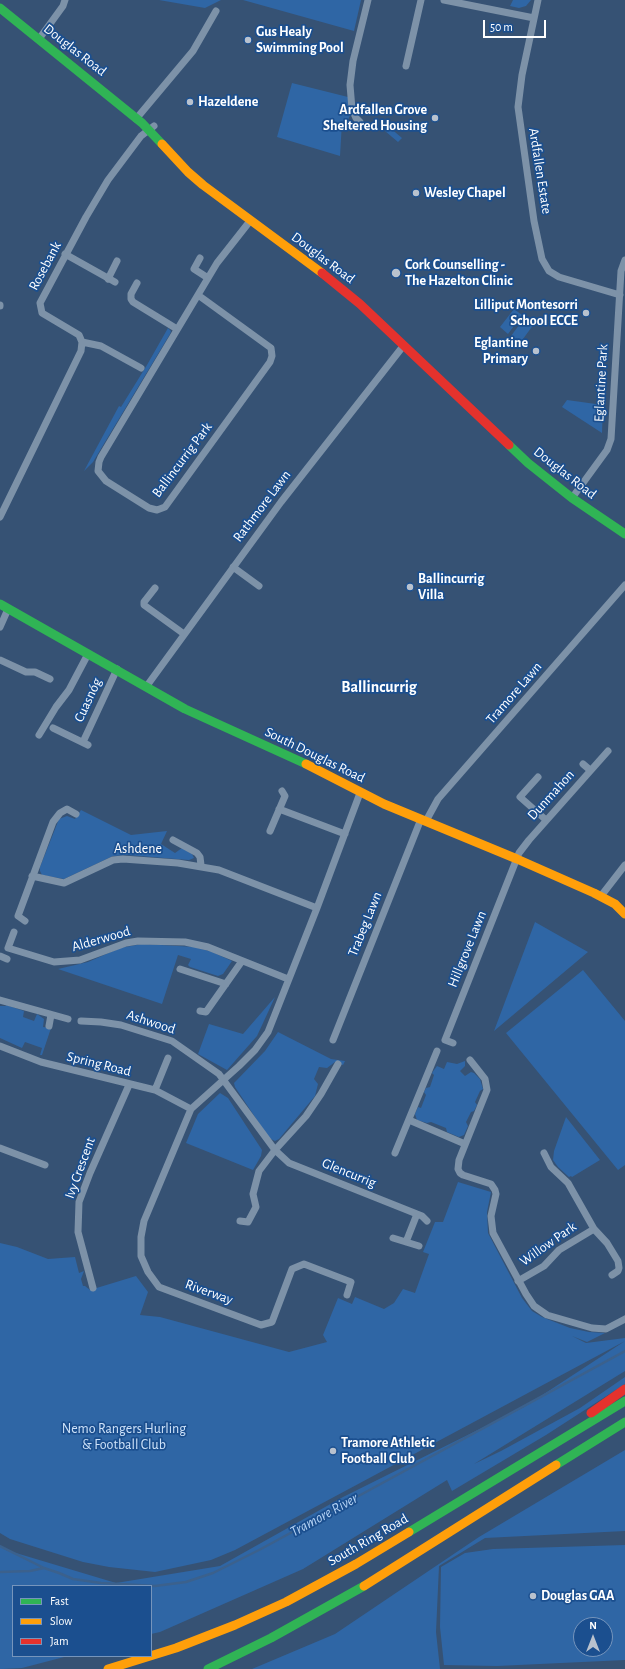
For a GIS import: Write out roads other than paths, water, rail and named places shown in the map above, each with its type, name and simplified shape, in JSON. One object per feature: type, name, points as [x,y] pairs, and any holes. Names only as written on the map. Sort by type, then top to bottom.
[{"type":"main road","name":"Douglas Road","points":[[0,8],[89,78],[136,119],[151,128],[188,172],[250,221],[346,292],[528,463],[572,498],[625,534]]},
{"type":"main road","name":"South Douglas Road","points":[[0,604],[185,709],[292,757],[360,793],[601,896],[615,904],[625,914]]},
{"type":"main road","points":[[529,1459],[625,1389]]},
{"type":"main road","name":"South Ring Road","points":[[152,1655],[176,1648],[235,1625],[286,1602],[356,1564],[625,1401]]},
{"type":"main road","points":[[208,1669],[348,1596],[625,1422]]},
{"type":"main road","points":[[560,1464],[625,1429]]},
{"type":"main road","name":"South Ring Road","points":[[108,1669],[147,1657]]},
{"type":"street","points":[[39,39],[63,6],[65,0]]},
{"type":"street","points":[[360,122],[356,118],[352,109],[350,85],[353,61],[368,0]]},
{"type":"street","points":[[406,66],[422,0]]},
{"type":"street","points":[[444,0],[534,18]]},
{"type":"street","name":"Ardfallen Estate","points":[[538,0],[522,75],[518,107],[534,217],[542,259],[549,271],[558,277],[620,295]]},
{"type":"street","points":[[136,119],[193,51],[216,11]]},
{"type":"street","name":"Rosebank","points":[[82,342],[75,332],[42,313],[40,303],[65,254],[108,180],[141,136],[151,128]]},
{"type":"street","name":"Ballincurrig Park","points":[[198,295],[271,348],[272,356],[270,362],[165,507],[157,510],[149,508],[106,481],[100,474],[98,467],[101,457],[208,278],[233,241],[250,221]]},
{"type":"street","points":[[65,254],[112,280],[117,261]]},
{"type":"street","points":[[200,258],[194,269],[208,278]]},
{"type":"street","name":"Eglantine Park","points":[[572,498],[610,444],[612,434],[622,267],[625,260]]},
{"type":"street","points":[[137,283],[131,294],[131,299],[177,329]]},
{"type":"street","points":[[0,517],[79,356],[82,342],[101,346],[141,368]]},
{"type":"street","name":"Rathmore Lawn","points":[[146,687],[280,502],[404,345]]},
{"type":"street","points":[[233,567],[259,586]]},
{"type":"street","name":"Tramore Lawn","points":[[423,820],[438,799],[625,584]]},
{"type":"street","points":[[155,588],[144,602],[145,607],[184,634]]},
{"type":"street","points":[[0,628],[8,609]]},
{"type":"street","points":[[39,735],[56,707],[69,690],[88,654]]},
{"type":"street","points":[[0,660],[26,672],[35,672],[50,679]]},
{"type":"street","name":"Cuasnóg","points":[[53,728],[85,743],[116,669]]},
{"type":"street","name":"Dunmahon","points":[[516,859],[529,840],[546,820],[608,751]]},
{"type":"street","points":[[583,764],[590,770]]},
{"type":"street","points":[[538,776],[520,798],[546,820]]},
{"type":"street","points":[[270,831],[285,796],[282,791]]},
{"type":"street","points":[[191,1109],[224,1080],[253,1052],[264,1039],[271,1025],[317,908],[360,793]]},
{"type":"street","points":[[25,921],[18,916],[32,876],[56,817],[67,809],[76,814]]},
{"type":"street","points":[[279,810],[345,834]]},
{"type":"street","name":"Trabeg Lawn","points":[[333,1040],[423,820]]},
{"type":"street","name":"Ashdene","points":[[173,840],[197,853],[200,857],[201,866]]},
{"type":"street","name":"Ashdene","points":[[32,876],[64,883],[108,862],[119,859],[174,862],[221,870],[317,908]]},
{"type":"street","name":"Hillgrove Lawn","points":[[453,1043],[445,1040],[516,859]]},
{"type":"street","points":[[601,896],[625,865]]},
{"type":"street","name":"Alderwood","points":[[14,932],[8,948],[54,962],[80,960],[126,943],[138,941],[185,942],[208,947],[288,979]]},
{"type":"street","points":[[200,1011],[206,1012],[242,961]]},
{"type":"street","points":[[180,969],[226,984]]},
{"type":"street","points":[[0,1000],[68,1019]]},
{"type":"street","points":[[49,1026],[51,1015]]},
{"type":"street","name":"Ashwood","points":[[81,1021],[121,1025],[172,1041],[214,1069],[224,1080]]},
{"type":"street","name":"Spring Road","points":[[0,1046],[42,1062],[129,1085],[156,1090],[191,1109]]},
{"type":"street","points":[[395,1153],[437,1050]]},
{"type":"street","points":[[156,1090],[168,1058]]},
{"type":"street","points":[[409,1120],[465,1144],[487,1090],[485,1079],[470,1060]]},
{"type":"street","points":[[240,1221],[248,1222],[256,1207],[253,1194],[259,1171],[275,1150],[306,1116],[321,1094],[338,1064]]},
{"type":"street","name":"Glencurrig","points":[[224,1080],[275,1150],[290,1163],[422,1216],[427,1221]]},
{"type":"street","name":"Ivy Crescent","points":[[93,1288],[78,1232],[79,1202],[129,1085]]},
{"type":"street","name":"Riverway","points":[[191,1109],[144,1221],[141,1237],[141,1256],[148,1272],[160,1287],[261,1325],[272,1322],[292,1269],[304,1264],[351,1282],[347,1295]]},
{"type":"street","name":"Willow Park","points":[[465,1144],[458,1160],[458,1169],[460,1173],[491,1184],[495,1190],[496,1194],[491,1216],[493,1233],[518,1281],[534,1306],[547,1315],[600,1329],[606,1329],[625,1319]]},
{"type":"street","points":[[0,1157],[2,1149],[45,1165]]},
{"type":"street","name":"Willow Park","points":[[544,1152],[551,1167],[568,1183],[594,1229],[607,1243],[618,1261],[618,1271],[612,1275]]},
{"type":"street","points":[[406,1242],[417,1214]]},
{"type":"street","name":"Willow Park","points":[[518,1281],[544,1266],[558,1250],[594,1229]]},
{"type":"street","points":[[393,1238],[419,1246]]},
{"type":"waterway","name":"Tramore River","points":[[152,1586],[186,1582],[213,1573],[261,1549],[625,1351]]},
{"type":"waterway","points":[[0,1546],[44,1568]]},
{"type":"waterway","name":"Tramore River","points":[[0,1572],[30,1571],[44,1568],[73,1579],[101,1583],[137,1585]]},
{"type":"place","name":"Gus Healy Swimming Pool","points":[[248,40]]},
{"type":"place","name":"Hazeldene","points":[[190,102]]},
{"type":"place","name":"Ardfallen Grove Sheltered Housing","points":[[435,118]]},
{"type":"place","name":"Wesley Chapel","points":[[416,193]]},
{"type":"place","name":"Cork Counselling - The Hazelton Clinic","points":[[396,273]]},
{"type":"place","name":"Lilliput Montesorri School ECCE","points":[[586,313]]},
{"type":"place","name":"Eglantine Primary","points":[[536,351]]},
{"type":"place","name":"Ballincurrig Villa","points":[[410,587]]},
{"type":"place","name":"Tramore Athletic Football Club","points":[[333,1451]]},
{"type":"place","name":"Douglas GAA","points":[[533,1596]]},
{"type":"district","name":"Ballincurrig","points":[[379,687]]},
{"type":"park label","name":"Nemo Rangers Hurling & Football Club","points":[[124,1438]]}]
